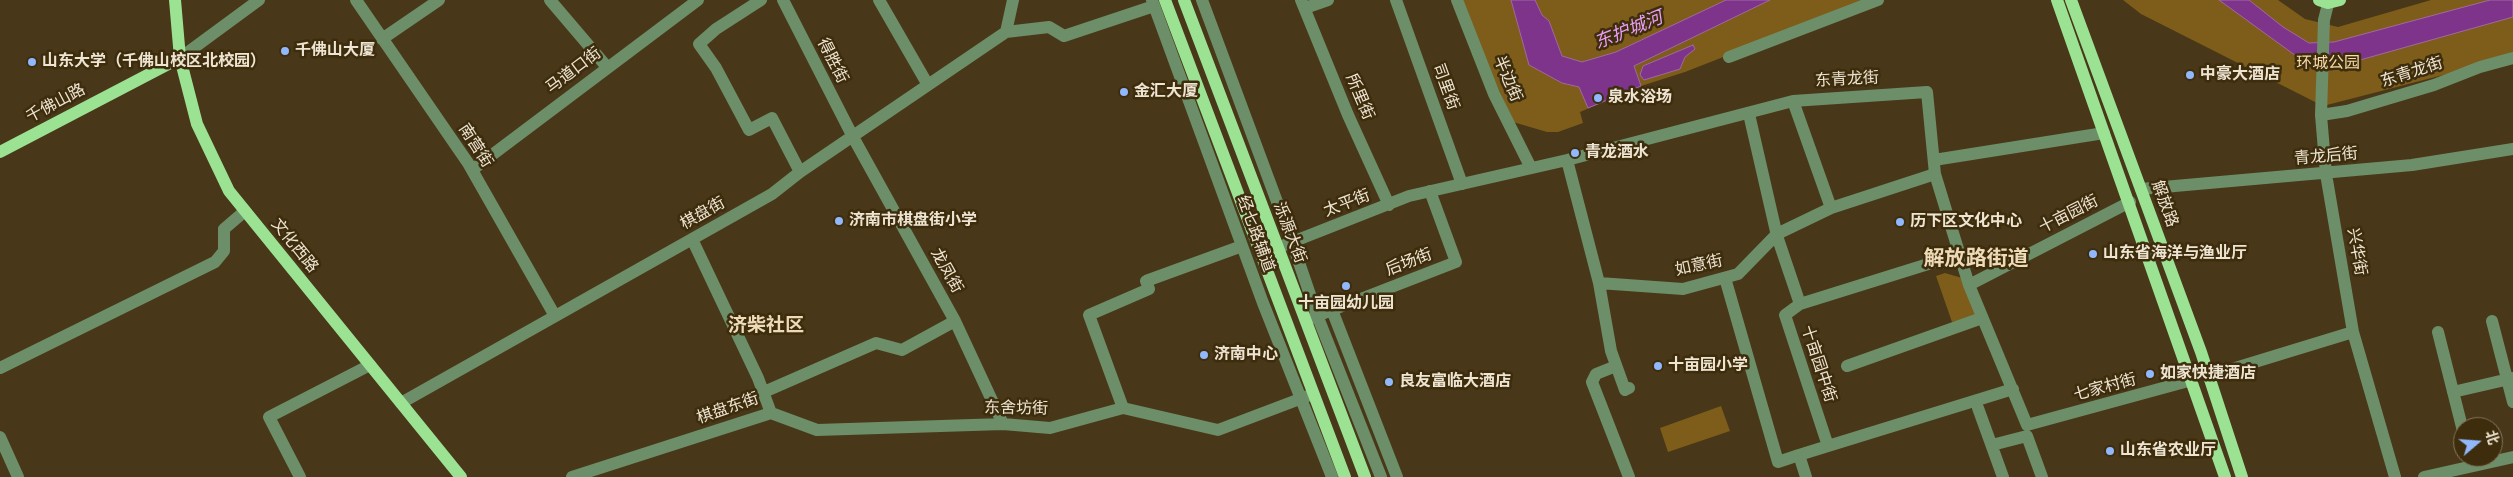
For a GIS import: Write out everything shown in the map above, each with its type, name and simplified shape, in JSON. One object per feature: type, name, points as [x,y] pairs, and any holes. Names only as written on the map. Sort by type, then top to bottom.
[{"type":"main road","name":"文化西路","points":[[175,0],[180,58],[197,124],[212,160],[228,191],[461,477]]},
{"type":"main road","name":"泺源大街","points":[[1184,0],[1365,477]]},
{"type":"main road","name":"解放路","points":[[2057,0],[2130,202],[2225,477]]},
{"type":"main road","name":"解放路","points":[[2071,0],[2209,376],[2242,477]]},
{"type":"main road","points":[[1157,2],[1345,477]]},
{"type":"main road","name":"千佛山路","points":[[0,152],[180,58]]},
{"type":"street","points":[[180,58],[259,0]]},
{"type":"street","name":"南营街","points":[[356,0],[472,170],[555,316]]},
{"type":"street","points":[[382,39],[439,0]]},
{"type":"street","points":[[550,0],[607,67]]},
{"type":"street","name":"马道口街","points":[[472,170],[698,0]]},
{"type":"street","points":[[761,0],[716,29],[699,44],[716,68],[749,130],[772,118],[800,172]]},
{"type":"street","name":"得胜街","points":[[783,0],[853,137]]},
{"type":"street","points":[[879,0],[928,85]]},
{"type":"street","points":[[1013,0],[1006,32],[1049,27],[1064,36],[1157,2]]},
{"type":"street","name":"经七路辅道","points":[[1202,0],[1292,242],[1317,316],[1381,477]]},
{"type":"street","points":[[1303,4],[1328,0]]},
{"type":"street","name":"司里街","points":[[1396,0],[1462,184]]},
{"type":"street","name":"半边街","points":[[1457,0],[1494,94],[1531,168]]},
{"type":"street","points":[[1729,57],[1878,0]]},
{"type":"street","name":"兴华街","points":[[2329,1],[2324,28],[2321,115],[2326,174],[2353,332],[2395,477]]},
{"type":"street","name":"经七路辅道","points":[[1157,2],[1242,246],[1300,399],[1332,477]]},
{"type":"street","name":"所里街","points":[[1303,4],[1348,115],[1389,205]]},
{"type":"street","name":"棋盘街","points":[[401,403],[772,194],[800,172],[1006,32]]},
{"type":"street","name":"东青龙街","points":[[2321,115],[2347,111],[2434,85],[2480,67],[2513,58]]},
{"type":"street","name":"东青龙街","points":[[1430,192],[1567,160],[1793,101],[1927,92],[1935,174],[1960,258],[1982,318],[2027,425]]},
{"type":"street","points":[[1793,101],[1831,208]]},
{"type":"street","name":"十亩园中街","points":[[1749,114],[1777,234],[1800,304],[1785,315],[1828,446]]},
{"type":"street","points":[[1934,160],[2104,133]]},
{"type":"street","name":"龙凤街","points":[[853,137],[955,321],[1003,424]]},
{"type":"street","name":"青龙后街","points":[[2141,188],[2326,174],[2412,165],[2513,149]]},
{"type":"street","points":[[1567,160],[1599,283],[1611,351],[1625,390],[1629,388]]},
{"type":"street","name":"如意街","points":[[1599,283],[1683,289],[1738,274],[1777,234],[1831,208],[1935,174]]},
{"type":"street","name":"太平街","points":[[1277,248],[1389,205],[1430,192]]},
{"type":"street","name":"后场街","points":[[1305,321],[1456,262],[1430,192]]},
{"type":"street","name":"十亩园街","points":[[1969,285],[2130,202]]},
{"type":"street","points":[[0,368],[215,262],[224,251],[224,229],[245,211]]},
{"type":"street","name":"棋盘东街","points":[[572,477],[771,413],[764,392],[692,239]]},
{"type":"street","points":[[1123,408],[1089,315],[1150,289],[1146,282],[1242,246]]},
{"type":"street","points":[[1800,304],[1941,260],[1960,258]]},
{"type":"street","points":[[1725,278],[1778,462],[2013,389]]},
{"type":"street","points":[[1332,310],[1397,477]]},
{"type":"street","points":[[1847,366],[1982,318]]},
{"type":"street","points":[[764,392],[876,343],[902,350],[955,321]]},
{"type":"street","points":[[2492,321],[2510,378],[2513,402]]},
{"type":"street","points":[[2209,376],[2353,332]]},
{"type":"street","points":[[2438,332],[2459,417]]},
{"type":"street","points":[[300,477],[269,417],[370,365]]},
{"type":"street","points":[[1616,366],[1596,374],[1592,382],[1629,477]]},
{"type":"street","points":[[2453,392],[2510,378]]},
{"type":"street","name":"七家村街","points":[[2027,425],[2192,380]]},
{"type":"street","name":"东舍坊街","points":[[771,413],[817,430],[1003,424],[1050,428],[1123,408],[1218,430],[1313,394]]},
{"type":"street","points":[[1978,408],[2003,477]]},
{"type":"street","points":[[1992,444],[2027,436],[2042,477]]},
{"type":"street","points":[[0,437],[18,477]]},
{"type":"street","points":[[1799,455],[1806,477]]},
{"type":"street","points":[[2424,477],[2447,475],[2462,467]]},
{"type":"green space","points":[[1459,0],[1869,0],[1685,72],[1641,86],[1580,112],[1583,123],[1558,132],[1547,132],[1513,122]]},
{"type":"green space","name":"环城公园","points":[[2123,0],[2278,0],[2305,19],[2338,27],[2431,0],[2513,0],[2513,57],[2323,106],[2141,14]]},
{"type":"green space","points":[[1945,273],[1962,278],[1977,318],[1952,322],[1936,276]]},
{"type":"green space","points":[[1721,406],[1730,431],[1668,452],[1660,428]]},
{"type":"shaded area","points":[[1511,0],[1535,0],[1542,15],[1549,21],[1562,56],[1582,62],[1616,52],[1726,0],[1770,0],[1634,66],[1641,86],[1588,108],[1579,87],[1562,83],[1529,65]]},
{"type":"shaded area","points":[[2219,0],[2249,0],[2283,27],[2309,43],[2334,42],[2490,0],[2513,0],[2513,17],[2335,67],[2303,61]]},
{"type":"shaded area","points":[[1693,45],[1695,49],[1685,57],[1680,69],[1644,80],[1640,75],[1643,66]]},
{"type":"place","name":"千佛山大厦","points":[[285,51]]},
{"type":"place","name":"山东大学（千佛山校区北校园）","points":[[32,62]]},
{"type":"place","name":"中豪大酒店","points":[[2190,75]]},
{"type":"place","name":"金汇大厦","points":[[1124,92]]},
{"type":"place","name":"泉水浴场","points":[[1598,98]]},
{"type":"place","name":"青龙酒水","points":[[1575,153]]},
{"type":"place","name":"济南市棋盘街小学","points":[[839,221]]},
{"type":"place","name":"历下区文化中心","points":[[1900,222]]},
{"type":"place","name":"山东省海洋与渔业厅","points":[[2093,254]]},
{"type":"place","name":"十亩园幼儿园","points":[[1346,286]]},
{"type":"place","name":"济南中心","points":[[1204,355]]},
{"type":"place","name":"十亩园小学","points":[[1658,366]]},
{"type":"place","name":"如家快捷酒店","points":[[2150,374]]},
{"type":"place","name":"良友富临大酒店","points":[[1389,382]]},
{"type":"place","name":"山东省农业厅","points":[[2110,451]]},
{"type":"district","name":"解放路街道","points":[[1976,260]]},
{"type":"district","name":"济柴社区","points":[[766,326]]},
{"type":"water label","name":"东护城河","points":[[1629,31]]}]
